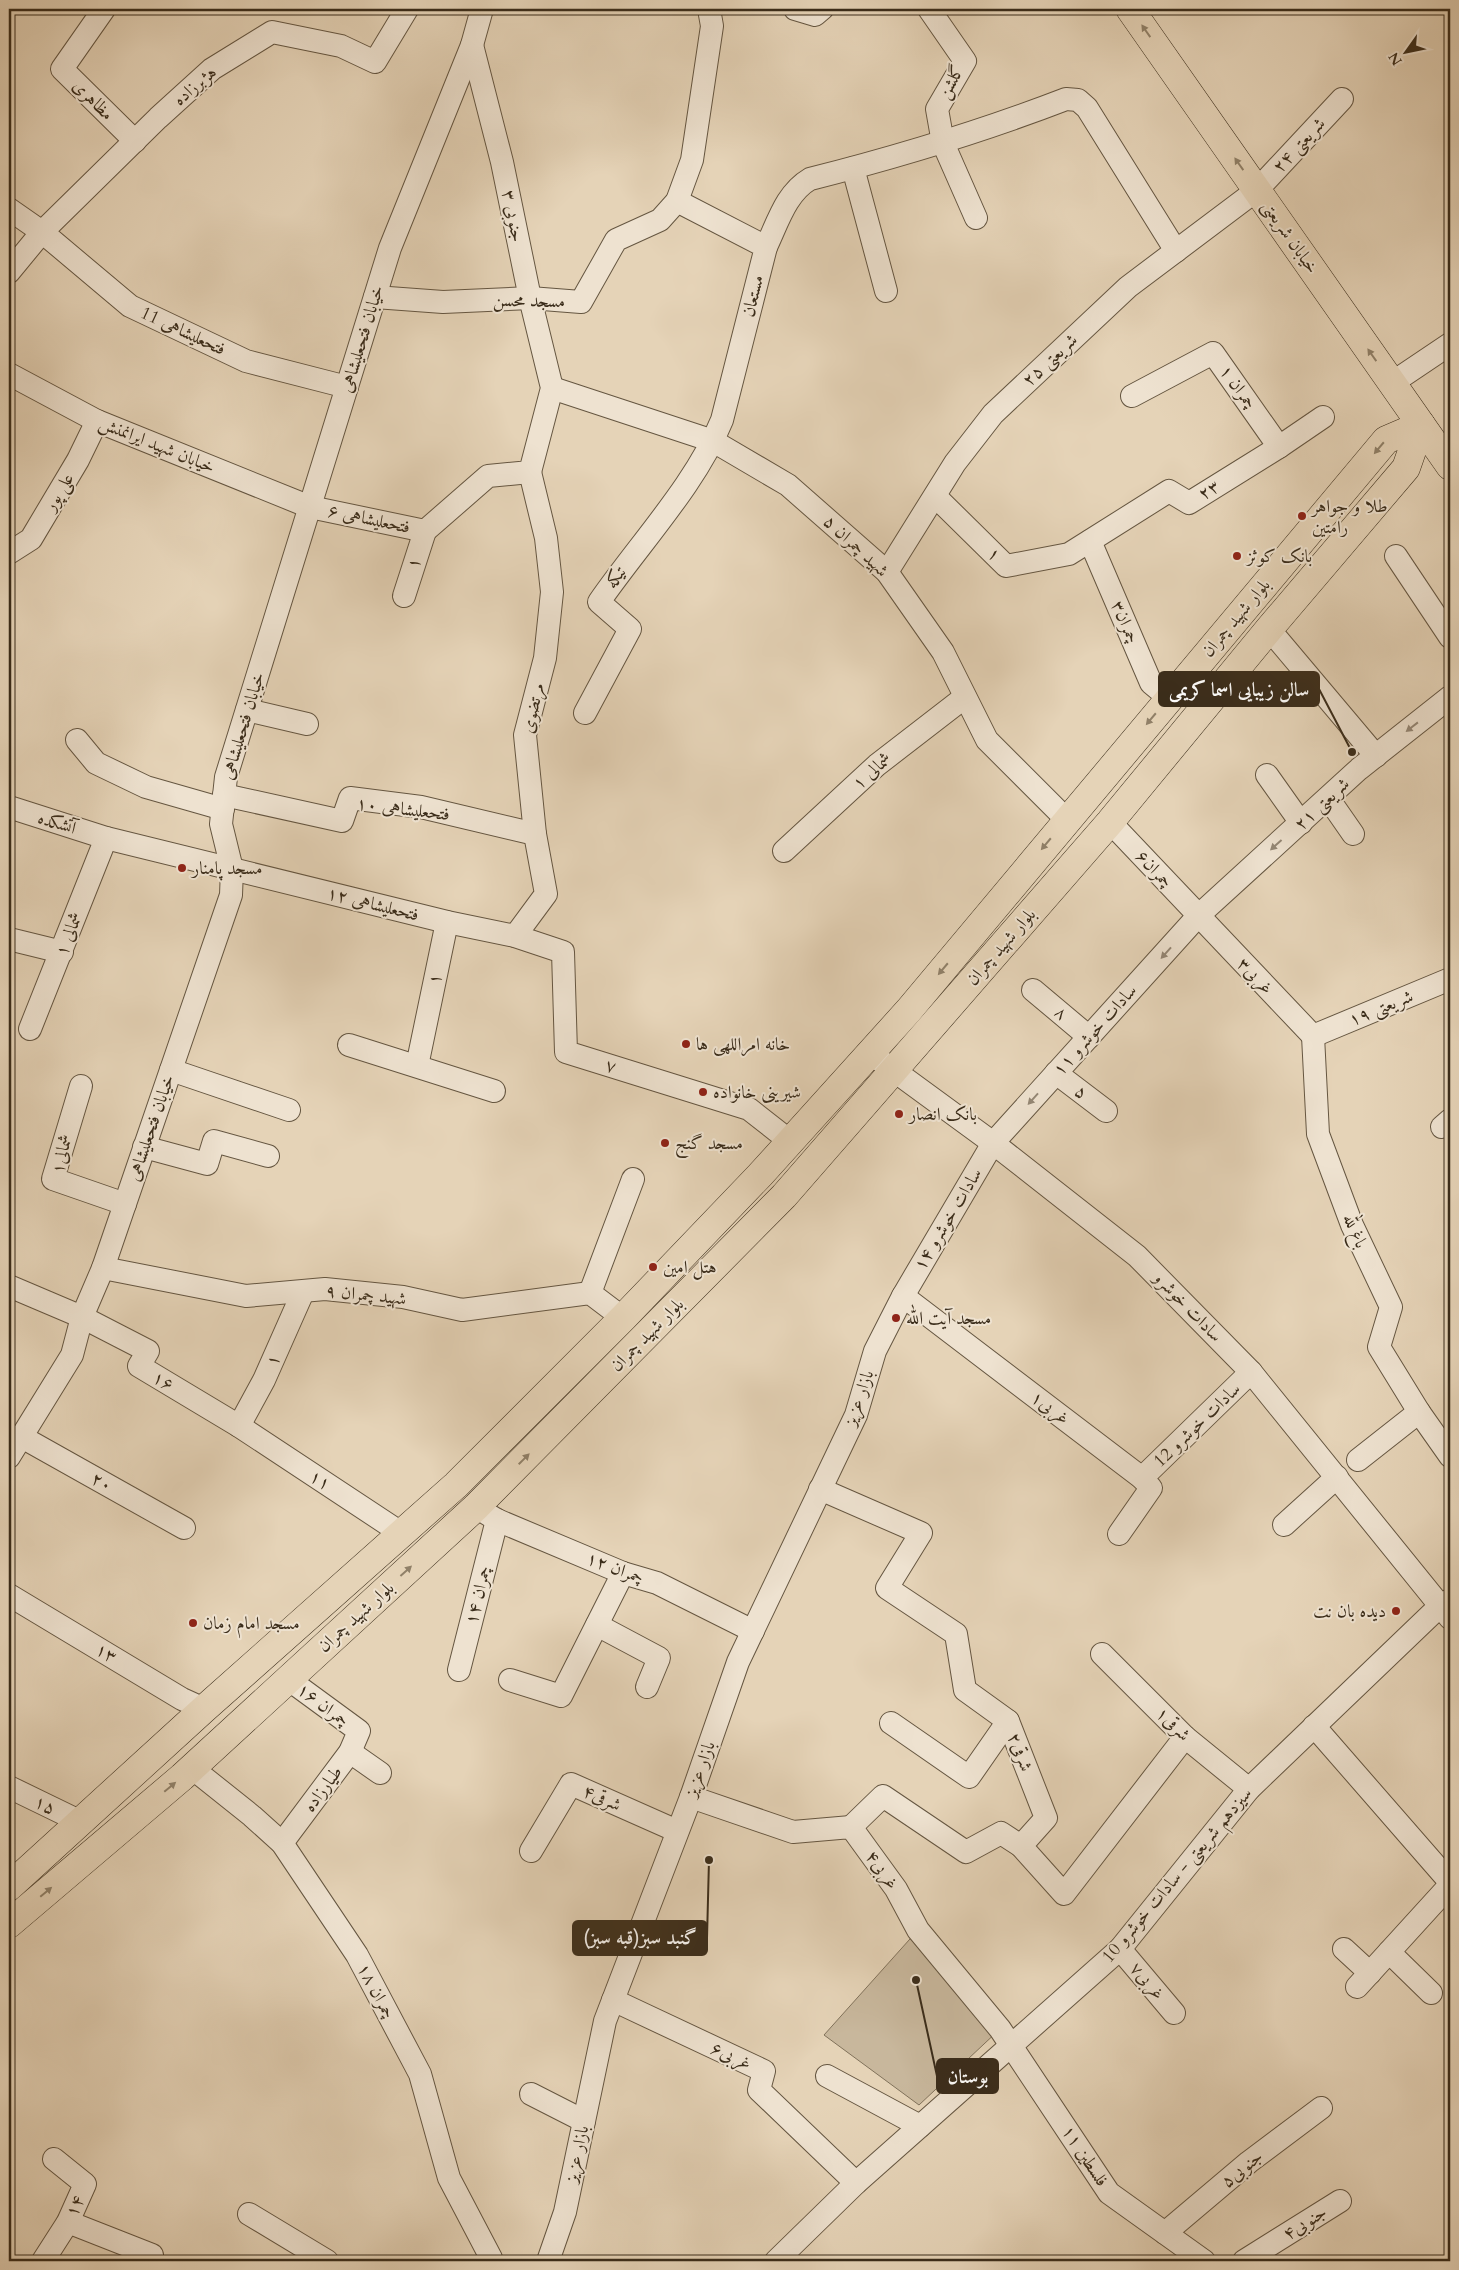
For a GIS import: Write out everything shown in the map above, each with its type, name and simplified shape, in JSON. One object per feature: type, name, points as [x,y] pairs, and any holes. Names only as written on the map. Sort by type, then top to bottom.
[{"type":"main road","name":"خیابان شریعتی","points":[[1130,9],[1450,466]]},
{"type":"main road","name":"بلوار شهید چمران","points":[[10,1885],[456,1485],[623,1318],[791,1142],[909,1010],[1066,820],[1386,440],[1421,425]]},
{"type":"main road","name":"بلوار شهید چمران","points":[[9,1924],[192,1768],[288,1679],[487,1514],[784,1196],[1110,822],[1262,637],[1406,468],[1421,425]]},
{"type":"main road","points":[[1233,622],[1262,637]]},
{"type":"main road","points":[[456,1485],[487,1514]]},
{"type":"street","name":"مظاهری","points":[[104,9],[62,69],[135,141]]},
{"type":"street","name":"هژبرزاده","points":[[9,272],[42,232],[212,69],[272,32],[341,46],[375,62],[407,9]]},
{"type":"street","name":"خیابان فتحعلیشاهی","points":[[9,1458],[20,1436],[72,1355],[82,1317],[103,1268],[231,895],[232,869],[221,824],[226,777],[375,297],[398,229],[472,45],[482,9]]},
{"type":"street","name":"مسجد محسن","points":[[375,297],[443,302],[530,298],[581,302],[616,240],[660,220],[677,201],[692,160],[712,26],[709,9]]},
{"type":"street","points":[[795,9],[815,15],[822,9]]},
{"type":"street","name":"گلشن","points":[[929,9],[965,62],[937,109],[943,143],[976,218]]},
{"type":"street","name":"۳ جنوبی","points":[[472,45],[502,162],[530,298],[552,388]]},
{"type":"street","name":"مستعان","points":[[713,441],[722,420],[766,247],[792,194],[800,185],[810,179],[900,153],[943,143],[1066,98],[1078,100],[1087,108],[1176,251]]},
{"type":"street","name":"شریعتی ۲۴","points":[[1257,190],[1342,100]]},
{"type":"street","points":[[852,168],[886,291]]},
{"type":"street","name":"شریعتی ۲۵","points":[[887,572],[955,463],[993,414],[1128,287],[1257,190]]},
{"type":"street","points":[[677,201],[766,247]]},
{"type":"street","name":"فتحعلیشاهی 11","points":[[9,209],[42,232],[130,306],[246,361],[347,387]]},
{"type":"street","points":[[1392,383],[1450,344]]},
{"type":"street","name":"چمران ۱","points":[[1132,396],[1213,353],[1279,447]]},
{"type":"street","name":"خیابان شهید ایرانمنش","points":[[9,374],[97,421],[310,507]]},
{"type":"street","points":[[530,472],[552,388]]},
{"type":"street","name":"شهید چمران ۵","points":[[552,388],[713,441],[788,485],[887,572],[942,652],[987,740],[1066,820]]},
{"type":"street","name":"۲۳","points":[[1069,554],[1169,491],[1189,503],[1323,417]]},
{"type":"street","name":"علی پور","points":[[9,554],[31,539],[78,460],[97,421]]},
{"type":"street","name":"تیکه","points":[[585,713],[630,630],[599,602],[628,560],[675,499],[713,441]]},
{"type":"street","name":"فتحعلیشاهی ۶","points":[[310,507],[425,531],[488,476],[530,472]]},
{"type":"street","name":"مرتضوی","points":[[515,936],[546,894],[535,834],[525,735],[545,658],[552,592],[546,538],[530,472]]},
{"type":"street","name":"۱","points":[[936,496],[1006,566],[1069,554]]},
{"type":"street","name":"۱","points":[[404,596],[425,531]]},
{"type":"street","name":"چمران۳","points":[[1090,540],[1151,683],[1169,698]]},
{"type":"street","points":[[1396,556],[1450,637]]},
{"type":"street","points":[[1262,637],[1376,756]]},
{"type":"street","name":"شمالی ۱","points":[[784,851],[877,765],[965,697]]},
{"type":"street","name":"شریعتی ۲۱","points":[[1198,916],[1376,756],[1450,697]]},
{"type":"street","points":[[247,710],[306,724]]},
{"type":"street","points":[[77,740],[96,763],[146,787],[223,802]]},
{"type":"street","points":[[1267,775],[1301,823]]},
{"type":"street","name":"فتحعلیشاهی ۱۰","points":[[223,802],[342,821],[350,798],[421,808],[535,834]]},
{"type":"street","points":[[1328,798],[1353,834]]},
{"type":"street","name":"آتشکده","points":[[9,807],[106,838],[232,869]]},
{"type":"street","name":"چمران۶","points":[[1110,822],[1198,916]]},
{"type":"street","name":"۱ شمالی","points":[[30,1029],[106,838]]},
{"type":"street","name":"فتحعلیشاهی ۱۲","points":[[232,869],[447,922],[515,936]]},
{"type":"street","name":"غربی۳","points":[[1198,916],[1313,1036]]},
{"type":"street","name":"سادات خوشرو ۱۱","points":[[993,1143],[1198,916]]},
{"type":"street","name":"۱","points":[[417,1066],[447,922]]},
{"type":"street","name":"۷","points":[[515,936],[563,952],[566,1052],[749,1109],[791,1142]]},
{"type":"street","points":[[9,939],[62,952]]},
{"type":"street","name":"شریعتی ۱۹","points":[[1313,1036],[1450,979]]},
{"type":"street","name":"۸","points":[[1033,990],[1089,1037]]},
{"type":"street","name":"باغ لله","points":[[1313,1036],[1318,1134],[1352,1225],[1391,1307],[1379,1347],[1419,1412]]},
{"type":"street","points":[[349,1045],[494,1090]]},
{"type":"street","name":"سادات خوشرو","points":[[870,1053],[893,1072],[993,1143],[1137,1256],[1251,1372],[1447,1608]]},
{"type":"street","points":[[171,1070],[290,1110]]},
{"type":"street","name":"۵","points":[[1056,1074],[1106,1110]]},
{"type":"street","name":"شمالی۱","points":[[81,1086],[53,1179],[125,1204]]},
{"type":"street","points":[[144,1146],[207,1164],[214,1141],[268,1156]]},
{"type":"street","name":"سادات خوشرو ۱۴","points":[[902,1296],[993,1143]]},
{"type":"street","points":[[623,1318],[590,1293],[633,1179]]},
{"type":"street","name":"شهید چمران ۹","points":[[103,1268],[246,1296],[325,1289],[394,1296],[462,1310],[590,1293]]},
{"type":"street","points":[[9,1286],[82,1317]]},
{"type":"street","name":"۱","points":[[239,1426],[264,1380],[303,1292]]},
{"type":"street","name":"غربی۱","points":[[902,1296],[1142,1478]]},
{"type":"street","name":"بازار عزیز","points":[[548,2261],[565,2212],[605,2021],[691,1796],[738,1662],[856,1415],[875,1351],[902,1296]]},
{"type":"street","name":"۱۶","points":[[82,1317],[148,1351],[139,1366],[239,1426]]},
{"type":"street","name":"سادات خوشرو 12","points":[[1142,1478],[1251,1372]]},
{"type":"street","points":[[1358,1460],[1419,1412],[1447,1442]]},
{"type":"street","name":"۱۱","points":[[239,1426],[401,1533]]},
{"type":"street","name":"۲۰","points":[[20,1436],[184,1528]]},
{"type":"street","points":[[1284,1525],[1337,1477]]},
{"type":"street","points":[[1119,1534],[1150,1488],[1142,1478]]},
{"type":"street","name":"شرقی۲","points":[[820,1489],[921,1533],[887,1588],[956,1634],[965,1690],[1008,1721],[1046,1818],[1021,1846]]},
{"type":"street","name":"چمران ۱۲","points":[[487,1514],[623,1573],[657,1583],[753,1631]]},
{"type":"street","name":"چمران ۱۴","points":[[459,1670],[487,1514]]},
{"type":"street","points":[[510,1680],[561,1696],[623,1573]]},
{"type":"street","name":"۱۳","points":[[9,1595],[182,1699],[204,1709]]},
{"type":"street","name":"سیزدهم شریعتی - سادات خوشرو 10","points":[[776,2261],[856,2183],[1120,1948],[1249,1789],[1314,1726],[1447,1608]]},
{"type":"street","points":[[597,1624],[659,1658],[647,1687]]},
{"type":"street","name":"شرقی۱","points":[[1102,1654],[1185,1737],[1249,1789]]},
{"type":"street","name":"چمران ۱۶","points":[[288,1679],[359,1732]]},
{"type":"street","points":[[891,1723],[969,1777],[1008,1721]]},
{"type":"street","points":[[1314,1726],[1450,1884],[1363,1980],[1344,1949]]},
{"type":"street","name":"طیارزاده","points":[[282,1843],[350,1752],[359,1732]]},
{"type":"street","points":[[691,1796],[793,1832],[851,1826],[883,1796],[966,1852],[1001,1834],[1021,1846],[1064,1894],[1185,1737]]},
{"type":"street","points":[[350,1752],[380,1773]]},
{"type":"street","name":"چمران ۱۸","points":[[192,1768],[252,1816],[282,1843],[357,1956],[420,2074],[449,2178],[488,2260]]},
{"type":"street","name":"شرقی۴","points":[[531,1851],[571,1784],[677,1831]]},
{"type":"street","name":"۱۵","points":[[9,1787],[81,1822]]},
{"type":"street","name":"غربی۴","points":[[851,1826],[896,1889],[918,1930],[1012,2046]]},
{"type":"street","name":"غربی۷","points":[[1120,1948],[1174,2013]]},
{"type":"street","points":[[1389,1952],[1431,1993]]},
{"type":"street","name":"غربی۶","points":[[613,2000],[764,2071],[759,2090],[856,2183]]},
{"type":"street","name":"فلسطین ۱۱","points":[[1012,2046],[1109,2193],[1204,2261]]},
{"type":"street","points":[[827,2076],[920,2126]]},
{"type":"street","points":[[531,2094],[584,2121]]},
{"type":"street","name":"جنوبی۵","points":[[1165,2233],[1249,2162],[1321,2108]]},
{"type":"street","name":"۱۴","points":[[43,2261],[68,2222],[85,2184],[54,2159]]},
{"type":"street","name":"جنوبی۴","points":[[1244,2261],[1340,2201]]},
{"type":"street","points":[[249,2214],[327,2261]]},
{"type":"street","points":[[68,2222],[152,2256]]},
{"type":"shaded area","points":[[918,1930],[1000,2029],[919,2105],[824,2035]]},
{"type":"place","name":"طلا و جواهر رامتین","points":[[1302,516]]},
{"type":"place","name":"بانک کوثز","points":[[1237,556]]},
{"type":"place","name":"سالن زیبایی اسما کریمی","points":[[1352,752]]},
{"type":"place","name":"مسجد پامنار","points":[[182,868]]},
{"type":"place","name":"خانه امراللهی ها","points":[[686,1044]]},
{"type":"place","name":"شیرینی خانواده","points":[[703,1092]]},
{"type":"place","name":"بانک انصار","points":[[899,1114]]},
{"type":"place","name":"مسجد گنج","points":[[665,1143]]},
{"type":"place","name":"هتل امین","points":[[653,1267]]},
{"type":"place","name":"مسجد آیت الله","points":[[896,1318]]},
{"type":"place","name":"دیده بان نت","points":[[1396,1611]]},
{"type":"place","name":"مسجد امام زمان","points":[[193,1623]]},
{"type":"place","name":"گنبد سبز(قبه سبز)","points":[[709,1860]]},
{"type":"place","name":"بوستان","points":[[916,1980]]}]
